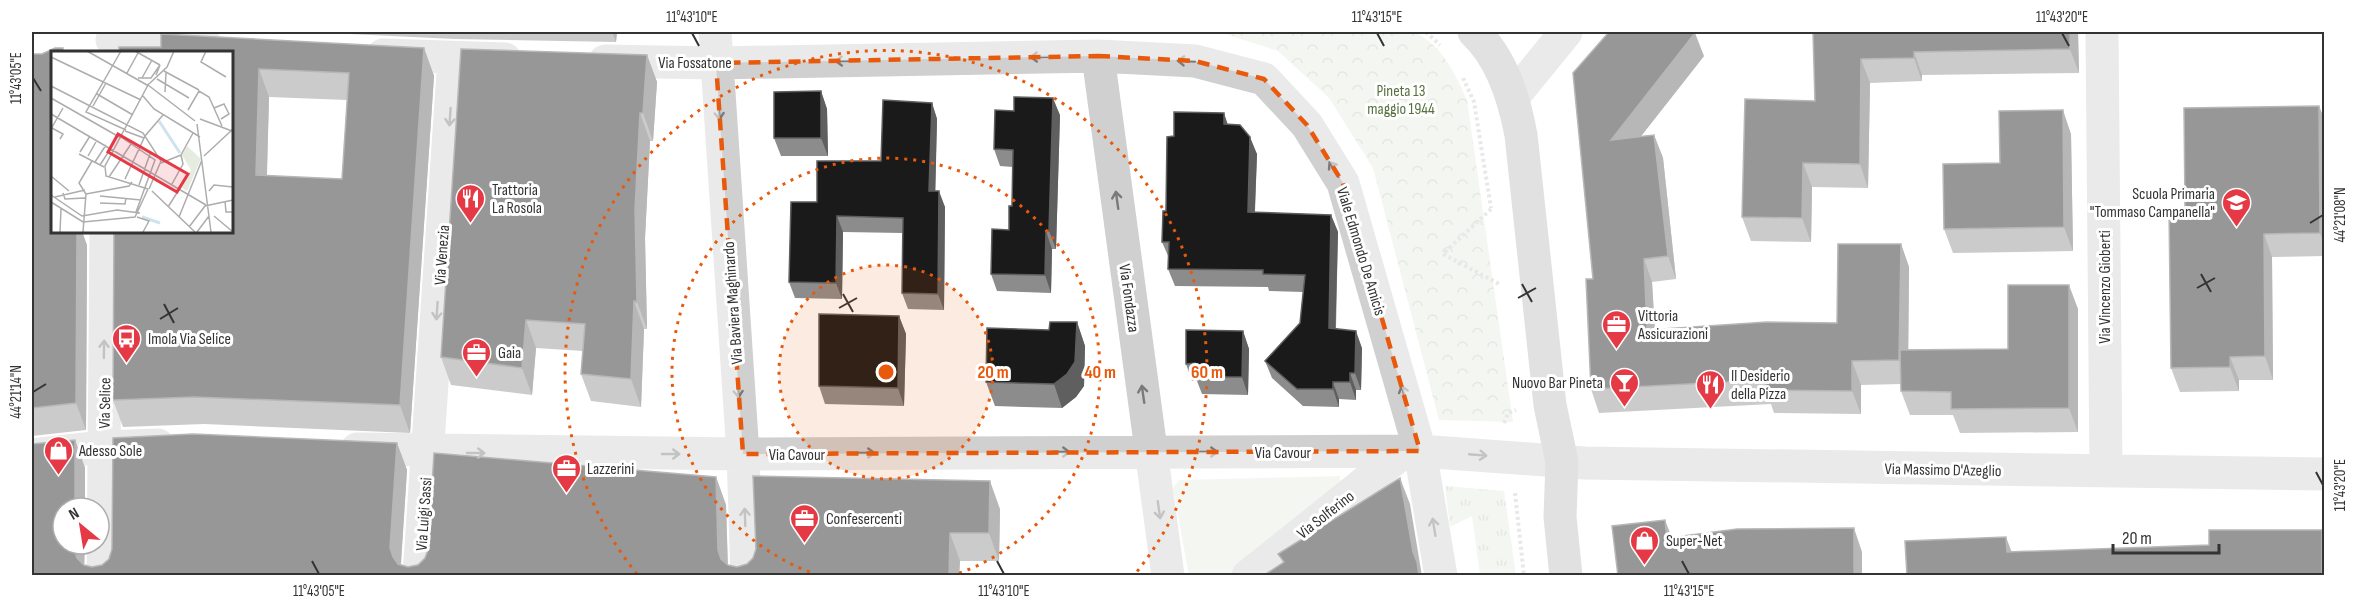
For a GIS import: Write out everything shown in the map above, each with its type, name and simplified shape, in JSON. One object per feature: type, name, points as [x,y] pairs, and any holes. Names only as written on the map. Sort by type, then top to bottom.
[{"type":"street","points":[[1474,32],[1487,44],[1513,97],[1523,146],[1550,405],[1562,462],[1560,517],[1566,576]]},
{"type":"street","points":[[1513,97],[1566,32]]},
{"type":"street","name":"Via Vincenzo Gioberti","points":[[2102,32],[2106,471]]},
{"type":"street","points":[[111,41],[242,47]]},
{"type":"street","name":"Via Fossatone","points":[[573,60],[715,47],[1098,56]]},
{"type":"street","name":"Via Baviera Maghinardo","points":[[715,47],[742,454],[747,576]]},
{"type":"street","points":[[348,53],[537,60]]},
{"type":"street","name":"Via Fondazza","points":[[1098,56],[1168,576]]},
{"type":"street","name":"Viale Edmondo De Amicis","points":[[1098,56],[1195,61],[1264,80],[1307,126],[1343,183],[1442,576]]},
{"type":"street","name":"Via Venezia","points":[[427,452],[454,58]]},
{"type":"street","name":"Via Selice","points":[[104,576],[106,232]]},
{"type":"street","points":[[32,455],[103,447],[192,444]]},
{"type":"street","name":"Via Cavour","points":[[333,448],[427,452],[742,454],[1411,452],[1562,462]]},
{"type":"street","name":"Via Luigi Sassi","points":[[419,576],[427,452]]},
{"type":"street","name":"Via Solferino","points":[[1261,571],[1411,452]]},
{"type":"street","name":"Via Massimo D'Azeglio","points":[[1562,462],[2325,474]]},
{"type":"path","points":[[1426,32],[1443,48]]},
{"type":"path","points":[[1460,73],[1474,102],[1492,220]]},
{"type":"path","points":[[1491,209],[1443,254],[1501,285]]},
{"type":"path","points":[[1499,274],[1502,296]]},
{"type":"path","points":[[1503,426],[1508,413],[1519,409]]},
{"type":"path","points":[[1514,483],[1524,576]]},
{"type":"highlighted area","points":[[1098,56],[1195,61],[1264,79],[1307,125],[1343,183],[1420,451],[743,454],[716,63]]},
{"type":"green space","name":"Pineta 13 maggio 1944","points":[[1219,32],[1414,32],[1440,52],[1458,80],[1467,100],[1513,422],[1439,420],[1373,168],[1329,98],[1278,51]]},
{"type":"green space","points":[[1340,476],[1340,489],[1232,575],[1189,576],[1173,488],[1179,480]]},
{"type":"green space","points":[[1445,486],[1504,491],[1516,575],[1480,575],[1472,516],[1450,527]]},
{"type":"building","points":[[1609,32],[1695,33],[1611,140],[1654,135],[1668,256],[1644,259],[1647,330],[1767,322],[1837,323],[1838,244],[1901,244],[1899,360],[1852,361],[1852,391],[1766,390],[1766,380],[1591,389],[1586,279],[1593,279],[1573,73]]},
{"type":"building","points":[[1813,32],[2070,32],[2070,49],[1914,52],[1914,58],[1861,59],[1860,164],[1803,163],[1802,218],[1742,217],[1745,99],[1815,101]]},
{"type":"building","points":[[161,34],[424,48],[400,405],[194,397],[113,400],[114,232],[232,232],[232,51],[119,51],[119,47],[161,47]],"holes":[[[259,69],[349,73],[342,179],[256,175]]]},
{"type":"building","points":[[55,48],[63,48],[63,51],[51,51],[51,232],[77,232],[76,403],[32,408],[32,54],[42,54]]},
{"type":"building","points":[[461,49],[647,55],[643,113],[640,113],[635,210],[637,302],[634,301],[631,379],[581,374],[585,324],[526,320],[522,368],[441,357]]},
{"type":"building","points":[[821,91],[821,138],[774,138],[774,92]]},
{"type":"building","points":[[1014,97],[1053,98],[1049,231],[1046,231],[1045,275],[991,274],[992,229],[1009,230],[1009,206],[1012,206],[1013,150],[994,149],[995,110],[1014,111]]},
{"type":"building","points":[[883,100],[932,103],[929,191],[939,191],[938,294],[902,293],[903,218],[837,216],[836,283],[789,282],[791,202],[817,202],[817,161],[881,161]]},
{"type":"building","points":[[2319,106],[2320,233],[2264,234],[2265,356],[2230,357],[2230,367],[2171,368],[2169,209],[2185,209],[2184,108]]},
{"type":"building","points":[[2063,110],[2064,227],[1944,229],[1943,164],[2000,163],[1999,111]]},
{"type":"building","points":[[1174,112],[1224,113],[1224,124],[1240,125],[1250,137],[1248,212],[1331,215],[1329,328],[1356,331],[1355,373],[1350,373],[1350,382],[1333,382],[1333,389],[1297,389],[1265,361],[1300,323],[1305,275],[1263,274],[1263,270],[1168,269],[1169,242],[1162,242],[1163,211],[1166,211],[1167,137],[1174,136]]},
{"type":"building","points":[[2008,285],[2069,285],[2069,408],[1951,409],[1951,392],[1901,391],[1900,350],[2008,349]]},
{"type":"building","points":[[819,314],[899,316],[898,388],[819,386]]},
{"type":"building","points":[[1050,322],[1077,322],[1075,362],[1067,374],[1054,384],[986,382],[987,328],[1049,330]]},
{"type":"building","points":[[1186,330],[1243,331],[1242,377],[1195,377],[1195,363],[1186,364]]},
{"type":"building","points":[[193,434],[397,443],[390,548],[398,564],[408,567],[418,565],[425,558],[428,550],[434,453],[716,477],[718,550],[721,559],[728,565],[737,567],[747,564],[753,558],[756,549],[753,476],[990,481],[989,533],[950,533],[949,576],[32,576],[32,444],[75,440],[75,496],[51,496],[51,556],[76,556],[84,565],[92,567],[102,565],[111,556],[113,438]]},
{"type":"building","points":[[1400,478],[1419,576],[1263,576],[1284,562],[1278,554]]},
{"type":"building","points":[[1665,520],[1667,538],[1737,529],[1854,528],[1854,576],[1618,576],[1612,526]]},
{"type":"building","points":[[2209,530],[2322,530],[2322,576],[1907,576],[1905,541],[2006,537],[2007,552],[2209,545]]},
{"type":"place","name":"Trattoria La Rosola","points":[[471,224]]},
{"type":"place","name":"Scuola Primaria \"Tommaso Campanella\"","points":[[2236,228]]},
{"type":"place","name":"Vittoria Assicurazioni","points":[[1617,350]]},
{"type":"place","name":"Imola Via Selice","points":[[127,364]]},
{"type":"place","name":"Gaia","points":[[477,378]]},
{"type":"place","name":"Nuovo Bar Pineta","points":[[1624,408]]},
{"type":"place","name":"Il Desiderio della Pizza","points":[[1710,410]]},
{"type":"place","name":"Adesso Sole","points":[[58,476]]},
{"type":"place","name":"Lazzerini","points":[[566,494]]},
{"type":"place","name":"Confesercenti","points":[[805,544]]},
{"type":"place","name":"Super-Net","points":[[1645,566]]}]
